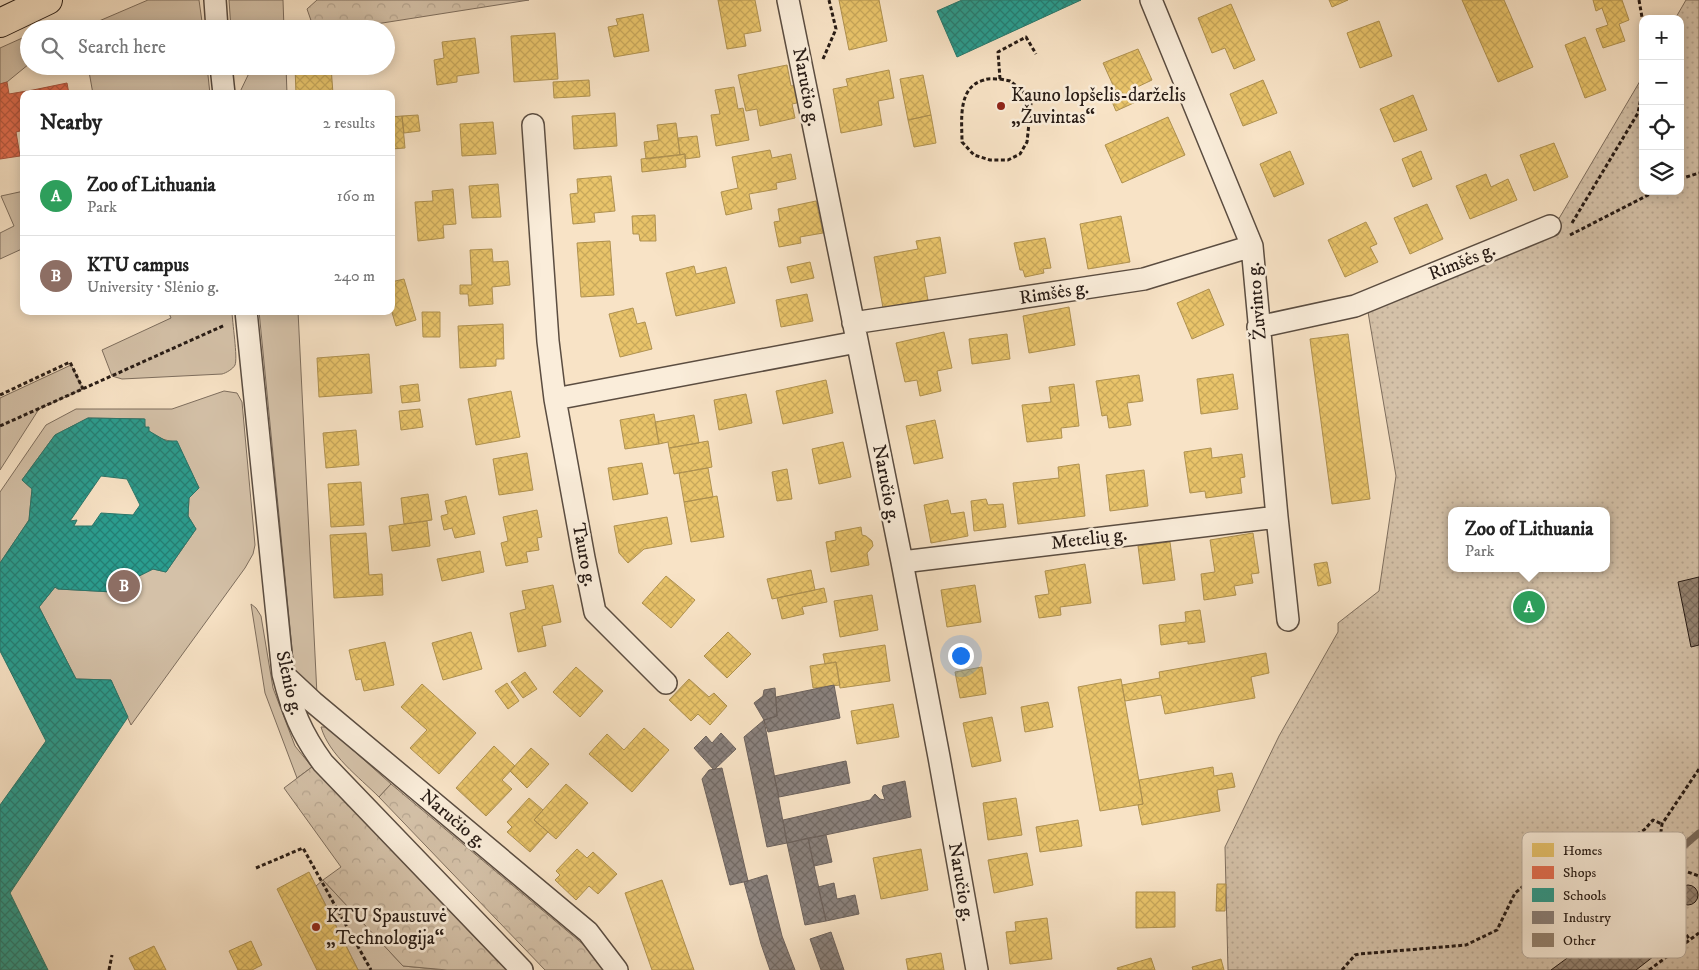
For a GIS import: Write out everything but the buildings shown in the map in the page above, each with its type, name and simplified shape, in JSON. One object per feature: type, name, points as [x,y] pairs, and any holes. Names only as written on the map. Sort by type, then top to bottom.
[{"type":"main road","points":[[0,23],[48,0]]},
{"type":"street","points":[[214,0],[217,20]]},
{"type":"street","name":"Naručio g.","points":[[788,0],[902,562],[977,970]]},
{"type":"street","name":"Žuvinto g.","points":[[1152,0],[1252,246],[1258,327],[1288,620]]},
{"type":"street","points":[[222,75],[224,90]]},
{"type":"street","name":"Tauro g.","points":[[532,126],[548,341],[555,399],[595,612],[666,683]]},
{"type":"street","name":"Rimšės g.","points":[[1258,327],[1355,306],[1550,226]]},
{"type":"street","name":"Rimšės g.","points":[[855,332],[1144,279],[1252,246]]},
{"type":"street","name":"Slėnio g.","points":[[246,315],[283,674],[298,723],[309,744],[323,763],[522,970]]},
{"type":"street","points":[[555,399],[855,332]]},
{"type":"street","name":"Metelių g.","points":[[902,562],[1277,517]]},
{"type":"street","name":"Naručio g.","points":[[283,674],[312,702],[588,932],[617,970]]},
{"type":"path","points":[[807,96],[836,29],[829,0]]},
{"type":"path","points":[[1639,0],[1642,15]]},
{"type":"path","points":[[1000,79],[998,52],[1026,36],[1036,54]]},
{"type":"path","points":[[1000,79],[1010,81],[1022,90],[1031,104],[1027,142],[1020,154],[1008,160],[990,160],[974,155],[962,142],[962,106],[968,90],[983,80],[1000,79]]},
{"type":"path","points":[[1640,105],[1638,113],[1563,239],[1648,195]]},
{"type":"path","points":[[1684,178],[1699,173]]},
{"type":"path","points":[[0,426],[242,315]]},
{"type":"path","points":[[0,395],[70,362],[83,389]]},
{"type":"path","points":[[1661,832],[1662,824],[1699,769]]},
{"type":"path","points":[[1640,832],[1653,820],[1662,824]]},
{"type":"path","points":[[256,868],[303,848],[371,970]]},
{"type":"path","points":[[1686,871],[1699,876]]},
{"type":"path","points":[[1342,970],[1355,955],[1360,954],[1463,946],[1497,930],[1515,893],[1522,887]]},
{"type":"path","points":[[1686,943],[1699,932]]},
{"type":"path","points":[[1686,934],[1690,940]]},
{"type":"path","points":[[109,970],[112,955]]},
{"type":"path","points":[[1649,970],[1665,958]]},
{"type":"green space","points":[[148,0],[199,0],[202,20],[101,20]]},
{"type":"green space","points":[[229,0],[283,0],[284,20],[230,20]]},
{"type":"green space","points":[[317,0],[529,0],[395,21],[311,20],[307,9]]},
{"type":"green space","points":[[1686,0],[1699,0],[1699,970],[1228,970],[1225,847],[1279,736],[1338,632],[1338,623],[1379,591],[1396,476],[1368,312],[1551,232],[1639,83],[1639,195],[1684,195],[1684,15],[1677,15]]},
{"type":"green space","points":[[20,39],[20,71],[7,82],[0,84],[0,48]]},
{"type":"green space","points":[[90,75],[208,75],[210,90],[92,90]]},
{"type":"green space","points":[[248,75],[286,75],[287,90],[241,90]]},
{"type":"green space","points":[[20,192],[20,250],[0,259],[0,233],[14,226],[1,196]]},
{"type":"green space","points":[[170,315],[232,315],[236,355],[235,365],[229,371],[222,374],[122,379],[112,376],[102,350],[171,318]]},
{"type":"green space","points":[[259,315],[298,315],[317,695],[294,669]]},
{"type":"green space","points":[[71,365],[83,389],[39,409],[0,470],[0,398]]},
{"type":"green space","points":[[224,391],[237,393],[242,402],[255,545],[253,554],[245,568],[131,725],[111,680],[76,679],[39,607],[55,587],[58,589],[131,593],[137,577],[153,569],[166,572],[196,529],[188,516],[189,498],[199,488],[177,442],[168,441],[152,433],[145,427],[144,419],[88,418],[55,435],[22,480],[32,489],[29,520],[0,563],[0,492],[46,425],[76,409],[172,409]]},
{"type":"green space","points":[[251,604],[261,616],[273,688],[295,746],[312,767],[297,778],[265,693]]},
{"type":"green space","points":[[321,727],[327,727],[391,784],[379,797],[338,756],[325,737]]},
{"type":"green space","points":[[312,767],[487,950],[509,970],[447,970],[403,966],[323,880],[341,867],[284,788]]},
{"type":"green space","points":[[391,784],[584,945],[603,970],[545,970],[379,797]]},
{"type":"green space","points":[[323,880],[403,966],[447,970],[358,970],[316,886]]},
{"type":"waterway","points":[[1686,844],[1699,833]]},
{"type":"place","name":"Kauno lopšelis-darželis „Žuvintas“","points":[[1001,106]]},
{"type":"place","name":"KTU campus","points":[[124,586]]},
{"type":"place","name":"Zoo of Lithuania","points":[[1529,607]]},
{"type":"place","name":"KTU Spaustuvė „Technologija“","points":[[316,927]]}]
